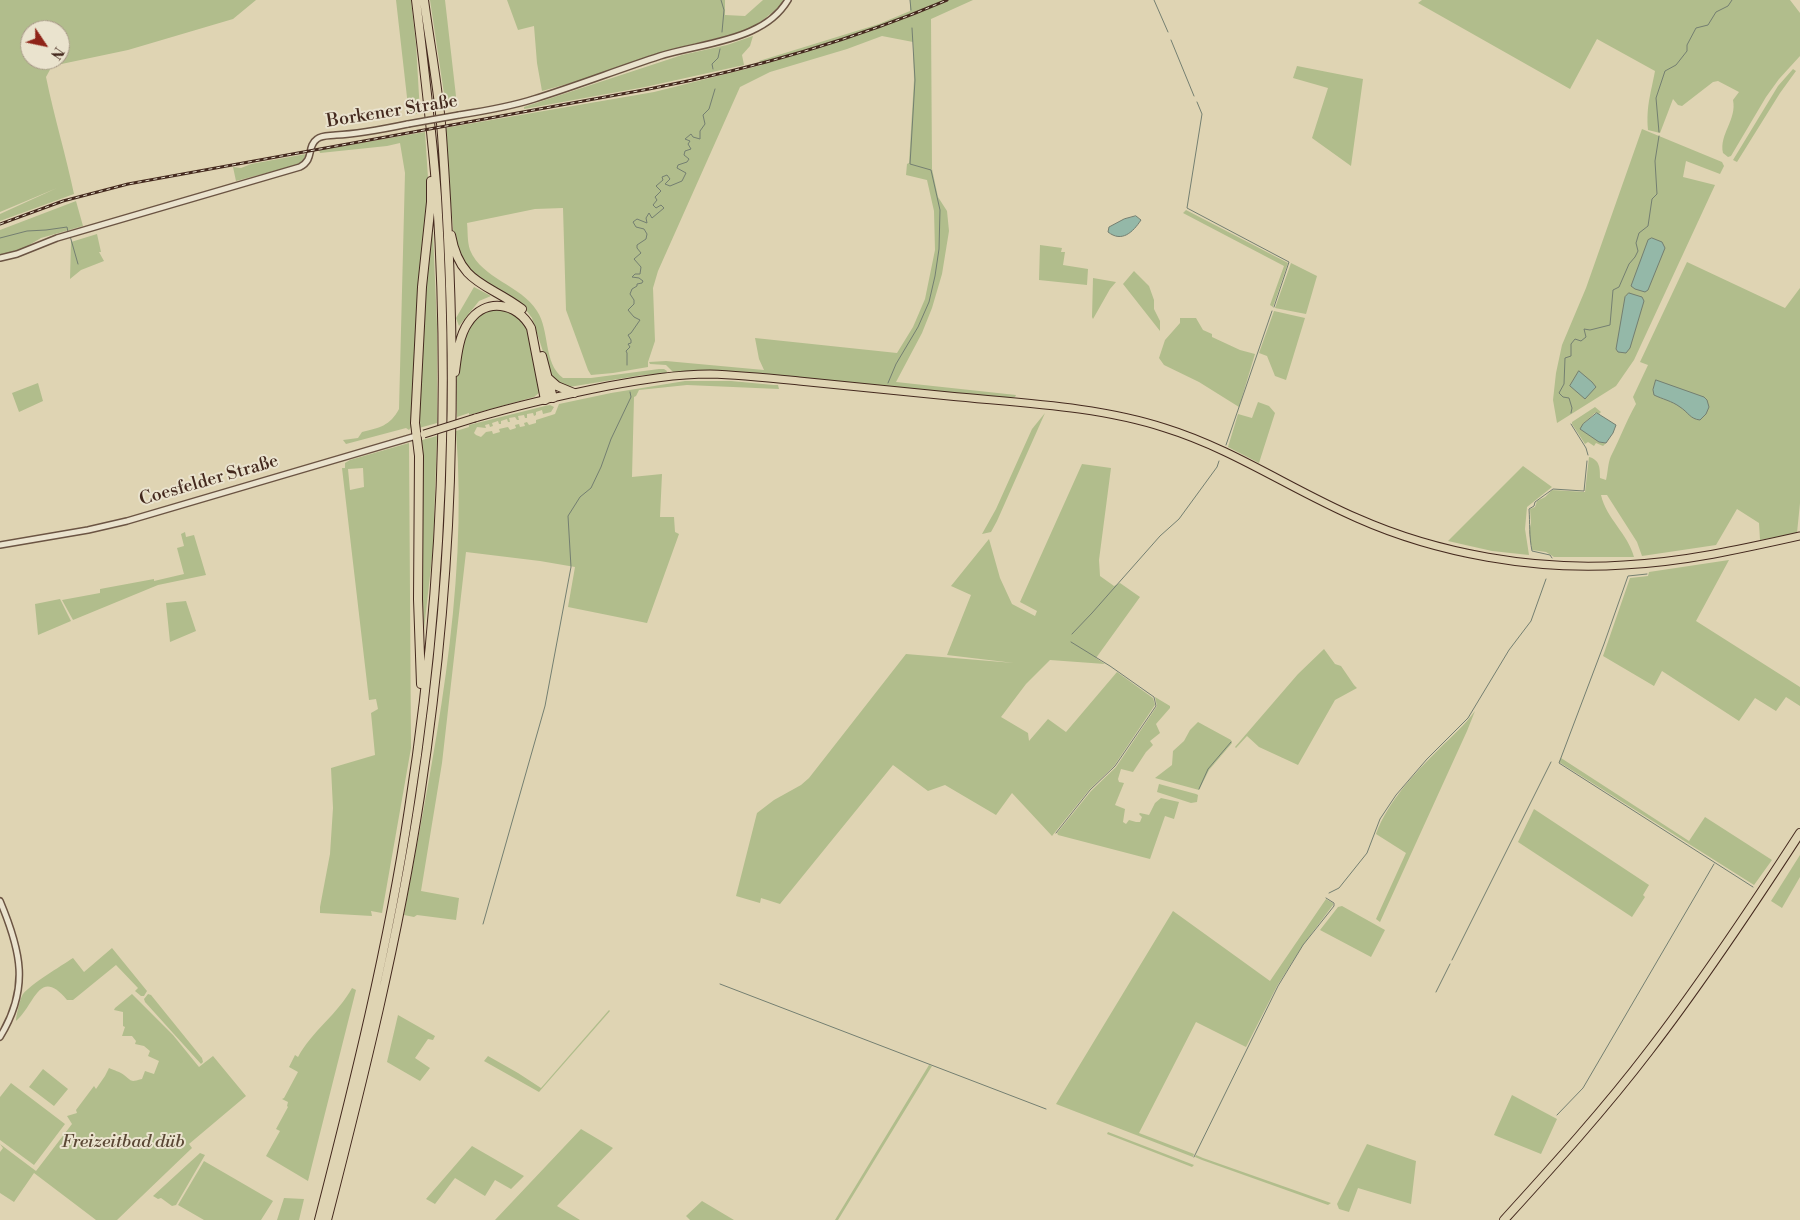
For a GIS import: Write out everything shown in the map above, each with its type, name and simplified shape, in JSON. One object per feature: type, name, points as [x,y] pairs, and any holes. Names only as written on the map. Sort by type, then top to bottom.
[{"type":"highway","points":[[319,1220],[358,1064],[386,939],[404,843],[420,729],[433,613],[442,465],[442,306],[433,152],[416,0]]},
{"type":"highway","points":[[424,0],[442,132],[450,295],[452,412]]},
{"type":"highway","points":[[420,729],[422,677],[418,599],[420,435],[415,423],[422,286],[431,202],[430,174],[433,152]]},
{"type":"highway","points":[[445,206],[457,260],[467,274],[480,284],[510,300],[529,317],[534,328],[548,378],[549,399]]},
{"type":"highway","points":[[327,1220],[387,974],[405,886],[420,797],[432,708],[442,610],[456,366],[463,332],[467,324],[478,312],[493,306],[503,306],[513,309],[526,319],[531,328],[549,399]]},
{"type":"highway","points":[[548,378],[557,386],[574,393]]},
{"type":"highway","points":[[1504,1220],[1565,1153],[1650,1050],[1731,938],[1800,833]]},
{"type":"main road","points":[[420,435],[475,418],[574,393],[650,379],[709,374],[1012,402],[1110,414],[1168,429],[1215,447],[1319,500],[1391,532],[1438,546],[1518,561],[1553,565],[1627,565],[1734,550],[1800,536]]},
{"type":"street","name":"Borkener Straße","points":[[0,258],[17,254],[57,238],[300,167],[307,162],[312,145],[319,137],[366,132],[533,100],[660,56],[693,46],[732,38],[751,31],[774,18],[788,0]]},
{"type":"street","name":"Coesfelder Straße","points":[[0,545],[88,530],[127,521],[420,435]]},
{"type":"street","points":[[0,900],[12,934],[20,972],[17,999],[0,1037]]},
{"type":"green space","points":[[0,0],[256,0],[233,19],[128,50],[70,62],[70,20],[20,20],[20,70],[50,70],[46,77],[74,194],[0,221],[0,214],[57,188],[0,212]]},
{"type":"green space","points":[[396,0],[411,0],[416,44],[420,113],[409,115]]},
{"type":"green space","points":[[430,0],[445,0],[457,105],[446,107]]},
{"type":"green space","points":[[507,0],[725,0],[725,15],[745,16],[763,0],[785,0],[763,20],[749,29],[673,49],[592,77],[542,91],[537,63],[534,26],[518,30]]},
{"type":"green space","points":[[910,0],[973,0],[931,19],[932,169],[938,197],[947,211],[949,231],[942,274],[932,308],[922,333],[896,382],[1016,395],[1015,397],[1007,398],[674,373],[666,365],[650,364],[649,362],[666,361],[764,370],[759,359],[755,338],[897,353],[913,327],[925,299],[935,250],[934,211],[927,180],[906,175],[907,164],[909,163],[914,80],[913,42],[882,36],[847,49],[770,72],[740,87],[658,271],[653,288],[655,341],[648,362],[648,367],[591,375],[588,370],[566,310],[563,208],[535,209],[467,223],[469,247],[476,260],[492,275],[530,302],[537,311],[544,327],[552,364],[563,378],[591,378],[659,369],[667,371],[666,374],[643,375],[569,387],[564,387],[552,379],[532,318],[514,300],[468,271],[454,241],[445,128],[654,92],[762,65],[759,61],[879,24],[910,11]]},
{"type":"green space","points":[[1422,0],[1790,0],[1800,13],[1800,56],[1766,97],[1731,156],[1728,157],[1723,153],[1723,140],[1733,114],[1733,100],[1739,92],[1718,81],[1713,82],[1682,106],[1678,105],[1673,99],[1660,133],[1648,130],[1648,107],[1655,71],[1597,39],[1570,89],[1418,3]]},
{"type":"green space","points":[[753,36],[750,46],[742,55],[744,65],[645,87],[524,109],[524,107],[682,55],[727,45]]},
{"type":"green space","points":[[1297,66],[1363,79],[1351,166],[1312,138],[1328,88],[1293,78]]},
{"type":"green space","points":[[1793,69],[1796,71],[1737,162],[1733,160],[1778,86]]},
{"type":"green space","points":[[1642,129],[1722,162],[1724,166],[1720,174],[1686,161],[1683,177],[1715,185],[1634,360],[1616,386],[1557,423],[1553,400],[1562,345],[1586,288]]},
{"type":"green space","points":[[425,132],[429,193],[413,424],[409,430],[406,428],[346,444],[343,440],[358,438],[362,432],[388,423],[399,409],[405,173],[400,143],[320,153],[319,150]]},
{"type":"green space","points":[[306,154],[303,161],[297,165],[236,181],[233,167],[241,168],[251,164]]},
{"type":"green space","points":[[76,201],[83,226],[41,238],[24,248],[0,255],[0,230]]},
{"type":"green space","points":[[1186,210],[1288,263],[1273,307],[1270,305],[1284,266],[1183,213]]},
{"type":"green space","points":[[432,212],[437,325],[437,423],[419,428],[426,264]]},
{"type":"green space","points":[[97,234],[101,252],[99,252],[104,261],[81,270],[70,279],[71,242]]},
{"type":"green space","points":[[1040,245],[1062,248],[1061,252],[1065,252],[1063,265],[1088,269],[1087,285],[1039,280]]},
{"type":"green space","points":[[1687,262],[1785,308],[1800,288],[1800,503],[1797,533],[1760,540],[1759,523],[1737,509],[1716,545],[1642,556],[1637,542],[1607,495],[1601,495],[1607,511],[1627,541],[1634,557],[1554,557],[1546,552],[1532,550],[1529,532],[1531,523],[1530,509],[1535,507],[1537,501],[1545,497],[1552,490],[1585,492],[1589,457],[1597,462],[1600,478],[1606,480],[1610,458],[1636,404],[1633,397],[1648,365],[1640,362]]},
{"type":"green space","points":[[1291,263],[1317,276],[1306,314],[1275,308]]},
{"type":"green space","points":[[1134,271],[1149,286],[1154,300],[1154,309],[1160,321],[1160,331],[1123,284]]},
{"type":"green space","points":[[1093,278],[1116,282],[1093,319],[1092,317]]},
{"type":"green space","points":[[474,287],[491,296],[479,301],[459,326],[456,318]]},
{"type":"green space","points":[[488,309],[508,309],[528,324],[540,392],[534,397],[457,417],[457,381],[461,345],[471,322]]},
{"type":"green space","points":[[1274,311],[1305,318],[1286,380],[1275,376],[1267,356],[1259,353]]},
{"type":"green space","points":[[1180,318],[1196,318],[1203,330],[1212,334],[1212,337],[1240,350],[1255,354],[1239,407],[1199,382],[1164,365],[1159,358],[1165,340],[1180,323]]},
{"type":"green space","points":[[685,381],[731,381],[778,385],[779,389],[687,385],[639,390],[634,397],[632,477],[662,474],[660,517],[674,517],[675,532],[679,534],[647,623],[568,607],[575,567],[466,552],[442,763],[421,891],[459,898],[456,920],[404,915],[437,735],[453,614],[459,492],[456,431],[469,427],[469,425],[545,406],[550,405],[554,407],[551,412],[543,414],[542,410],[536,412],[534,416],[533,413],[527,414],[527,418],[524,415],[518,416],[519,420],[515,417],[509,418],[510,422],[507,419],[501,421],[501,424],[498,421],[492,423],[493,426],[490,427],[489,424],[485,425],[486,428],[477,427],[474,433],[481,437],[486,432],[492,431],[493,434],[500,432],[499,429],[508,427],[510,430],[516,428],[515,425],[519,424],[520,427],[525,426],[524,423],[527,422],[529,425],[536,423],[536,420],[555,414],[559,404]]},
{"type":"green space","points":[[38,383],[43,401],[19,412],[12,393]]},
{"type":"green space","points":[[1258,402],[1269,406],[1275,413],[1259,463],[1228,447],[1238,414],[1252,418]]},
{"type":"green space","points":[[1595,407],[1601,412],[1599,414],[1595,413],[1583,424],[1599,442],[1606,443],[1603,446],[1596,443],[1594,446],[1588,442],[1585,444],[1572,424],[1572,422]]},
{"type":"green space","points":[[1045,413],[997,521],[991,532],[982,534],[996,509],[1032,429]]},
{"type":"green space","points":[[437,436],[433,549],[424,629],[421,543],[422,440]]},
{"type":"green space","points":[[409,443],[411,748],[382,913],[371,911],[372,916],[320,913],[330,854],[333,808],[331,768],[375,755],[371,713],[378,709],[376,699],[369,700],[342,468],[345,468],[345,463]],"holes":[[[363,468],[364,487],[350,490],[348,469]]]},
{"type":"green space","points":[[1082,464],[1111,468],[1099,560],[1100,576],[1114,586],[1120,583],[1140,597],[1096,658],[1105,664],[1050,660],[1026,684],[1001,717],[1028,733],[1029,741],[1048,719],[1066,732],[1117,672],[1153,698],[1155,705],[1114,766],[1089,790],[1052,836],[1012,793],[996,815],[945,785],[928,791],[893,765],[780,904],[761,898],[760,903],[736,896],[757,813],[809,778],[906,654],[1014,663],[947,655],[971,595],[951,586],[989,539],[1000,578],[1012,604],[1035,616],[1037,611],[1020,602]]},
{"type":"green space","points":[[1523,466],[1552,487],[1527,507],[1525,529],[1529,555],[1492,551],[1448,541]]},
{"type":"green space","points":[[185,532],[186,537],[194,535],[206,575],[158,585],[73,620],[62,600],[100,593],[100,589],[154,579],[154,581],[184,574],[177,548],[184,546],[181,534]]},
{"type":"green space","points":[[1729,560],[1696,621],[1800,687],[1800,706],[1786,697],[1776,711],[1755,698],[1739,721],[1662,671],[1654,686],[1603,656],[1630,578],[1648,576],[1649,572]]},
{"type":"green space","points":[[60,599],[71,621],[38,635],[35,604]]},
{"type":"green space","points":[[186,601],[196,631],[170,642],[166,603]]},
{"type":"green space","points":[[1324,649],[1335,664],[1341,666],[1357,688],[1335,700],[1298,765],[1259,747],[1247,736],[1236,748],[1298,674]]},
{"type":"green space","points":[[1155,697],[1170,706],[1170,708],[1156,724],[1160,733],[1150,741],[1153,745],[1133,772],[1121,769],[1118,779],[1119,782],[1124,783],[1115,805],[1125,809],[1123,822],[1126,824],[1129,820],[1140,822],[1142,817],[1139,814],[1149,815],[1155,803],[1161,798],[1179,802],[1174,819],[1165,816],[1150,859],[1058,835],[1057,833],[1091,791],[1116,767],[1157,706]]},
{"type":"green space","points":[[1475,711],[1380,922],[1376,919],[1406,853],[1376,834],[1381,822],[1395,799],[1412,777],[1463,726]]},
{"type":"green space","points":[[1198,722],[1231,740],[1232,743],[1209,770],[1199,790],[1155,778],[1172,765],[1173,751],[1184,741],[1190,730]]},
{"type":"green space","points":[[1561,758],[1689,841],[1705,817],[1772,860],[1754,885],[1559,762]]},
{"type":"green space","points":[[1159,784],[1196,794],[1198,795],[1197,802],[1191,803],[1157,792]]},
{"type":"green space","points":[[1534,809],[1649,885],[1643,895],[1645,897],[1632,917],[1518,842]]},
{"type":"green space","points":[[1800,855],[1800,877],[1782,908],[1771,901]]},
{"type":"green space","points":[[1326,899],[1333,903],[1333,905],[1303,945],[1277,986],[1246,1047],[1196,1022],[1139,1133],[1194,1154],[1193,1157],[1056,1104],[1173,911],[1270,981]]},
{"type":"green space","points":[[1342,906],[1385,930],[1371,957],[1320,930],[1338,907]]},
{"type":"green space","points":[[112,948],[147,991],[144,996],[135,991],[138,988],[116,965],[73,1000],[67,1000],[58,990],[44,987],[16,1021],[23,994],[46,975],[73,958],[84,972]]},
{"type":"green space","points":[[352,988],[356,990],[308,1181],[266,1156],[280,1131],[276,1129],[288,1107],[288,1102],[282,1099],[298,1072],[289,1067],[295,1055],[298,1057],[310,1039],[340,1006]]},
{"type":"green space","name":"Freizeitbad düb","points":[[132,994],[173,1035],[199,1067],[213,1056],[246,1096],[189,1144],[192,1148],[117,1220],[96,1220],[34,1173],[14,1202],[0,1193],[0,1152],[3,1148],[0,1144],[36,1171],[72,1124],[67,1116],[77,1113],[76,1110],[94,1086],[96,1089],[109,1068],[121,1073],[132,1081],[142,1079],[145,1071],[154,1074],[159,1061],[148,1056],[150,1051],[144,1046],[135,1044],[136,1041],[132,1036],[122,1036],[125,1027],[123,1026],[123,1012],[114,1010]]},
{"type":"green space","points":[[148,994],[151,995],[202,1058],[203,1062],[201,1064],[145,1002],[144,999]]},
{"type":"green space","points":[[609,1010],[539,1092],[484,1061],[488,1056],[541,1088]]},
{"type":"green space","points":[[398,1015],[435,1036],[433,1040],[428,1039],[415,1058],[430,1068],[420,1081],[387,1062]]},
{"type":"green space","points":[[929,1065],[932,1066],[838,1220],[835,1220]]},
{"type":"green space","points":[[43,1069],[68,1089],[54,1106],[29,1087]]},
{"type":"green space","points":[[11,1083],[65,1124],[34,1165],[0,1140],[0,1097]]},
{"type":"green space","points":[[1512,1095],[1557,1119],[1541,1154],[1494,1135]]},
{"type":"green space","points":[[581,1129],[613,1148],[557,1206],[580,1220],[495,1220]]},
{"type":"green space","points":[[1108,1132],[1194,1165],[1192,1167],[1107,1134]]},
{"type":"green space","points":[[1367,1144],[1416,1161],[1411,1204],[1358,1188],[1349,1212],[1339,1209],[1337,1204]]},
{"type":"green space","points":[[472,1146],[524,1176],[511,1189],[495,1180],[485,1196],[455,1178],[435,1204],[426,1199]]},
{"type":"green space","points":[[200,1153],[205,1155],[176,1205],[172,1206],[161,1198],[158,1199],[153,1196]]},
{"type":"green space","points":[[1196,1155],[1331,1203],[1328,1205],[1202,1160],[1195,1157]]},
{"type":"green space","points":[[204,1161],[273,1201],[261,1220],[204,1220],[178,1205]]},
{"type":"green space","points":[[284,1198],[304,1199],[299,1220],[277,1220]]},
{"type":"green space","points":[[702,1201],[734,1220],[690,1220],[686,1216]]},
{"type":"shaded area","points":[[1136,216],[1141,220],[1127,235],[1118,236],[1108,232],[1109,227],[1124,219]]},
{"type":"shaded area","points":[[1652,238],[1662,242],[1665,248],[1648,290],[1645,292],[1631,286],[1648,240]]},
{"type":"shaded area","points":[[1629,293],[1642,297],[1644,301],[1630,348],[1626,353],[1618,352],[1616,349],[1625,297]]},
{"type":"shaded area","points":[[1579,371],[1596,387],[1585,399],[1570,386]]},
{"type":"shaded area","points":[[1656,380],[1704,397],[1709,407],[1706,414],[1700,420],[1691,417],[1677,405],[1654,395],[1653,390]]},
{"type":"shaded area","points":[[1597,413],[1616,425],[1606,443],[1599,442],[1580,429],[1583,424]]},
{"type":"waterway","points":[[721,0],[724,10],[722,32]]},
{"type":"waterway","points":[[910,0],[911,10]]},
{"type":"waterway","points":[[1154,0],[1168,32]]},
{"type":"waterway","points":[[1659,132],[1656,98],[1665,71],[1676,65],[1687,51],[1687,45],[1696,28],[1708,25],[1716,12],[1728,6],[1732,0]]},
{"type":"waterway","points":[[888,383],[929,302],[939,249],[940,210],[931,170],[910,164],[915,80],[912,28]]},
{"type":"waterway","points":[[1171,40],[1194,96]]},
{"type":"waterway","points":[[713,69],[712,64],[718,58],[720,49]]},
{"type":"waterway","points":[[627,365],[626,351],[630,347],[628,344],[631,343],[628,335],[640,320],[634,317],[628,310],[634,304],[630,294],[632,289],[643,281],[632,277],[635,274],[640,274],[641,267],[634,259],[641,253],[637,245],[646,239],[647,234],[644,229],[636,227],[633,222],[637,219],[647,223],[646,218],[649,213],[652,218],[664,208],[661,205],[656,208],[653,205],[657,200],[655,197],[661,191],[656,186],[663,180],[662,177],[667,175],[670,179],[665,184],[670,186],[682,181],[686,173],[677,168],[678,165],[687,162],[689,159],[684,155],[685,151],[691,149],[688,144],[690,141],[685,139],[691,134],[693,137],[700,139],[700,131],[705,124],[703,115],[709,109],[715,89]]},
{"type":"waterway","points":[[1197,102],[1202,114],[1187,208],[1289,262],[1274,307]]},
{"type":"waterway","points":[[1571,413],[1572,408],[1569,398],[1563,397],[1559,393],[1564,384],[1565,358],[1571,356],[1571,344],[1575,339],[1581,341],[1586,337],[1584,329],[1590,330],[1610,325],[1613,290],[1619,287],[1629,264],[1638,251],[1636,243],[1639,233],[1648,226],[1652,199],[1657,194],[1655,161],[1659,136]]},
{"type":"waterway","points":[[0,238],[27,231],[67,227],[68,232]]},
{"type":"waterway","points":[[70,236],[78,264]]},
{"type":"waterway","points":[[1226,445],[1272,311]]},
{"type":"waterway","points":[[483,924],[545,706],[571,567],[568,516],[580,497],[591,488],[631,397],[630,392]]},
{"type":"waterway","points":[[1571,424],[1586,448],[1588,455]]},
{"type":"waterway","points":[[1072,634],[1160,536],[1179,519],[1217,467],[1219,461]]},
{"type":"waterway","points":[[1552,558],[1550,555],[1532,551],[1529,509],[1534,506],[1535,502],[1553,489],[1584,491],[1587,461]]},
{"type":"waterway","points":[[1647,574],[1628,576],[1559,763],[1753,887]]},
{"type":"waterway","points":[[1329,893],[1339,888],[1367,853],[1380,819],[1396,795],[1427,759],[1468,718],[1509,650],[1531,621],[1546,579]]},
{"type":"waterway","points":[[1056,833],[1090,790],[1115,766],[1156,706],[1154,697],[1110,666],[1071,642]]},
{"type":"waterway","points":[[1199,789],[1208,769],[1231,742]]},
{"type":"waterway","points":[[1452,960],[1551,762]]},
{"type":"waterway","points":[[1557,1115],[1583,1088],[1714,864]]},
{"type":"waterway","points":[[1194,1157],[1278,986],[1303,945],[1334,906],[1334,903],[1326,898]]},
{"type":"waterway","points":[[1436,992],[1450,964]]},
{"type":"waterway","points":[[720,984],[1046,1109]]},
{"type":"railway","points":[[0,224],[63,201],[128,184],[687,81],[763,63],[837,41],[947,0]]}]
